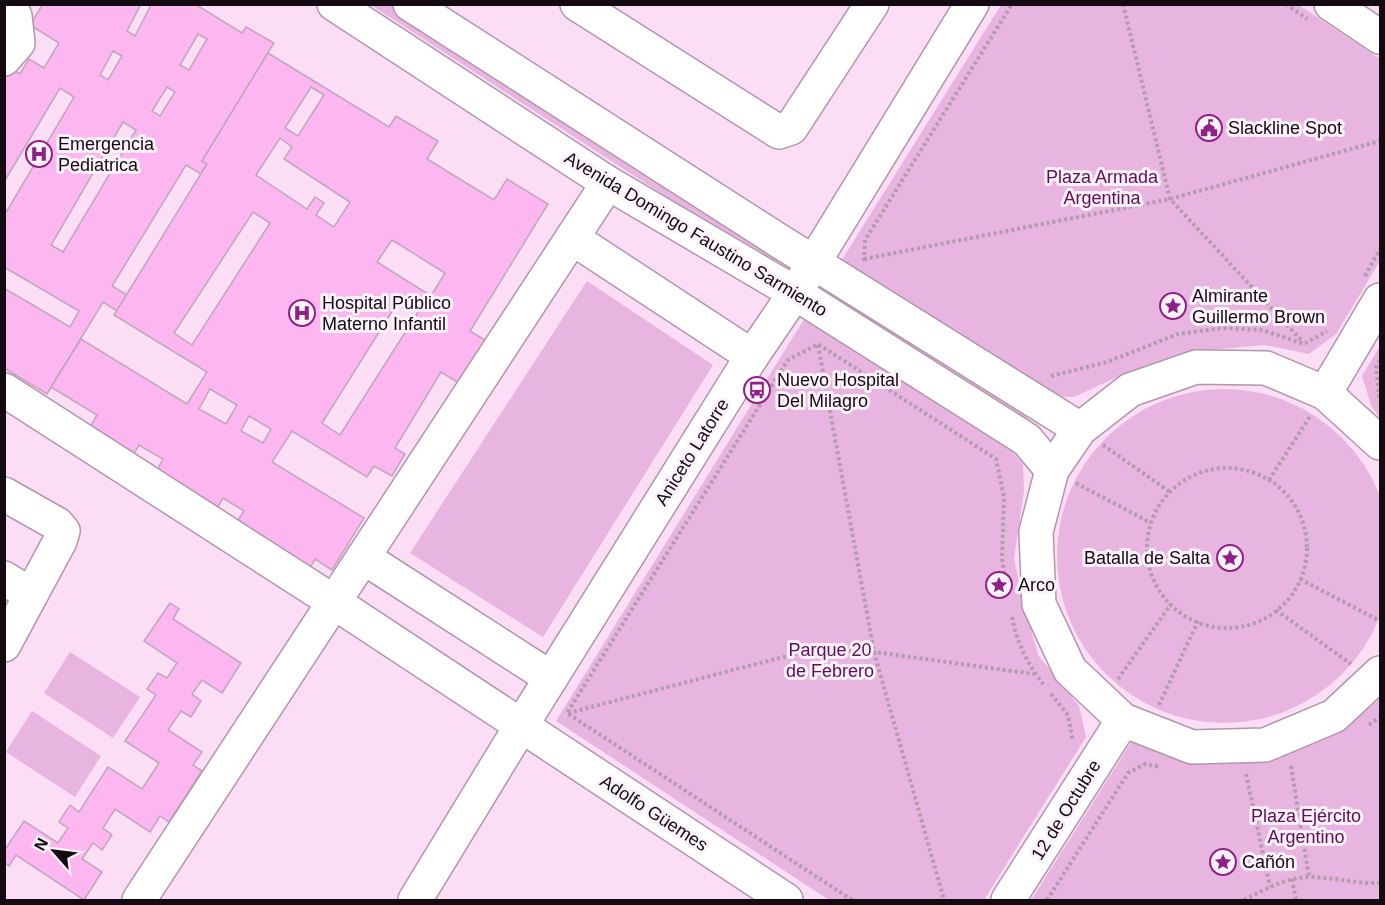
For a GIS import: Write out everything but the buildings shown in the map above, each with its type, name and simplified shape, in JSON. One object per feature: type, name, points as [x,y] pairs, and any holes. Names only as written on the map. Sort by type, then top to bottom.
[{"type":"main road","points":[[4,59],[18,43],[15,16],[8,4]]},
{"type":"main road","name":"Avenida Domingo Faustino Sarmiento","points":[[334,4],[608,183],[795,293],[1027,440],[1052,470]]},
{"type":"main road","name":"Avenida Domingo Faustino Sarmiento","points":[[410,4],[813,263],[1080,429]]},
{"type":"main road","points":[[577,4],[779,132],[792,128],[872,4]]},
{"type":"main road","name":"Aniceto Latorre","points":[[415,900],[752,356],[795,293],[972,4]]},
{"type":"main road","points":[[1331,4],[1380,37]]},
{"type":"main road","points":[[138,900],[608,183]]},
{"type":"main road","points":[[573,238],[752,356]]},
{"type":"main road","points":[[1325,393],[1372,289]]},
{"type":"main road","points":[[1378,675],[1334,716],[1265,745],[1192,747],[1125,717],[1070,670],[1040,604],[1036,532],[1052,470],[1080,429],[1130,390],[1196,367],[1266,368],[1325,393],[1380,443]]},
{"type":"main road","name":"Adolfo Güemes","points":[[4,390],[333,602],[786,900]]},
{"type":"main road","points":[[4,494],[57,524],[63,531],[60,541],[18,586],[4,645]]},
{"type":"main road","points":[[363,557],[551,678]]},
{"type":"main road","name":"12 de Octubre","points":[[1008,900],[1125,717]]},
{"type":"path","points":[[862,260],[865,240],[1012,4]]},
{"type":"path","points":[[1123,4],[1170,199],[1304,344]]},
{"type":"path","points":[[862,260],[1170,199],[1380,141]]},
{"type":"path","points":[[1372,289],[1380,249]]},
{"type":"path","points":[[862,260],[872,266]]},
{"type":"path","points":[[1050,377],[1107,362],[1178,334],[1223,328],[1262,330],[1304,344],[1333,328]]},
{"type":"path","points":[[818,344],[996,459],[1004,497],[1002,559],[1009,600]]},
{"type":"path","points":[[818,344],[874,652],[944,900]]},
{"type":"path","points":[[567,714],[788,360],[818,344]]},
{"type":"path","points":[[1380,360],[1376,368],[1380,402]]},
{"type":"path","points":[[1269,480],[1325,393]]},
{"type":"path","points":[[1080,429],[1170,492]]},
{"type":"path","points":[[1233,467],[1259,474],[1269,480],[1282,489],[1299,511],[1306,537],[1305,565],[1295,590],[1276,610],[1254,623],[1229,628],[1204,625],[1181,614],[1163,596],[1151,573],[1147,548],[1151,523],[1162,500],[1181,482],[1206,470],[1233,467]]},
{"type":"path","points":[[1052,470],[1151,523]]},
{"type":"path","points":[[1299,579],[1380,621]]},
{"type":"path","points":[[1125,717],[1171,603]]},
{"type":"path","points":[[1011,610],[1014,630],[1035,674],[1068,715],[1074,741]]},
{"type":"path","points":[[1276,610],[1378,675]]},
{"type":"path","points":[[1125,717],[1198,621]]},
{"type":"path","points":[[567,714],[810,650],[874,652],[1035,674]]},
{"type":"path","points":[[567,714],[852,900]]},
{"type":"path","points":[[1365,727],[1380,717]]},
{"type":"path","points":[[1280,768],[1301,761]]},
{"type":"path","points":[[1047,900],[1128,773],[1145,764],[1167,768]]},
{"type":"path","points":[[1291,766],[1310,877]]},
{"type":"path","points":[[1235,776],[1257,772]]},
{"type":"path","points":[[1246,774],[1270,887]]},
{"type":"path","points":[[1244,900],[1292,879],[1310,877],[1380,883]]},
{"type":"path","points":[[1292,879],[1296,900]]},
{"type":"green space","points":[[371,5],[390,5],[781,259],[776,268]]},
{"type":"green space","name":"Plaza Armada Argentina","points":[[1001,5],[1299,5],[1380,59],[1380,261],[1336,334],[1309,354],[1265,345],[1184,352],[1128,372],[1074,397],[1050,397],[838,266]]},
{"type":"green space","points":[[587,281],[713,365],[543,637],[410,553]]},
{"type":"green space","points":[[841,295],[1030,414],[1024,423],[835,304]]},
{"type":"green space","name":"Parque 20 de Febrero","points":[[806,316],[1005,443],[1023,464],[1024,491],[1014,559],[1024,604],[1038,655],[1079,706],[1086,737],[984,900],[829,900],[556,721]]},
{"type":"green space","points":[[1380,346],[1380,418],[1371,405],[1362,376]]},
{"type":"green space","points":[[1224,389],[1256,393],[1288,402],[1317,418],[1342,438],[1362,463],[1378,492],[1387,524],[1391,556],[1387,588],[1378,620],[1362,649],[1342,674],[1317,694],[1288,710],[1256,719],[1224,723],[1192,719],[1160,710],[1131,694],[1106,674],[1086,649],[1070,620],[1061,588],[1057,556],[1061,524],[1070,492],[1086,463],[1106,438],[1131,418],[1160,402],[1192,393]]},
{"type":"green space","points":[[70,652],[140,697],[113,738],[44,693]]},
{"type":"green space","name":"Plaza Ejército Argentino","points":[[1380,699],[1380,900],[1031,900],[1132,741],[1178,758],[1237,764],[1282,757],[1346,726]]},
{"type":"green space","points":[[32,711],[101,756],[75,797],[6,752]]},
{"type":"place","name":"Slackline Spot","points":[[1209,128]]},
{"type":"place","name":"Emergencia Pediatrica","points":[[39,154]]},
{"type":"place","name":"Almirante Guillermo Brown","points":[[1173,306]]},
{"type":"place","name":"Hospital Público Materno Infantil","points":[[302,313]]},
{"type":"place","name":"Nuevo Hospital Del Milagro","points":[[757,390]]},
{"type":"place","name":"Batalla de Salta","points":[[1230,558]]},
{"type":"place","name":"Arco","points":[[999,585]]},
{"type":"place","name":"Cañón","points":[[1223,862]]}]
